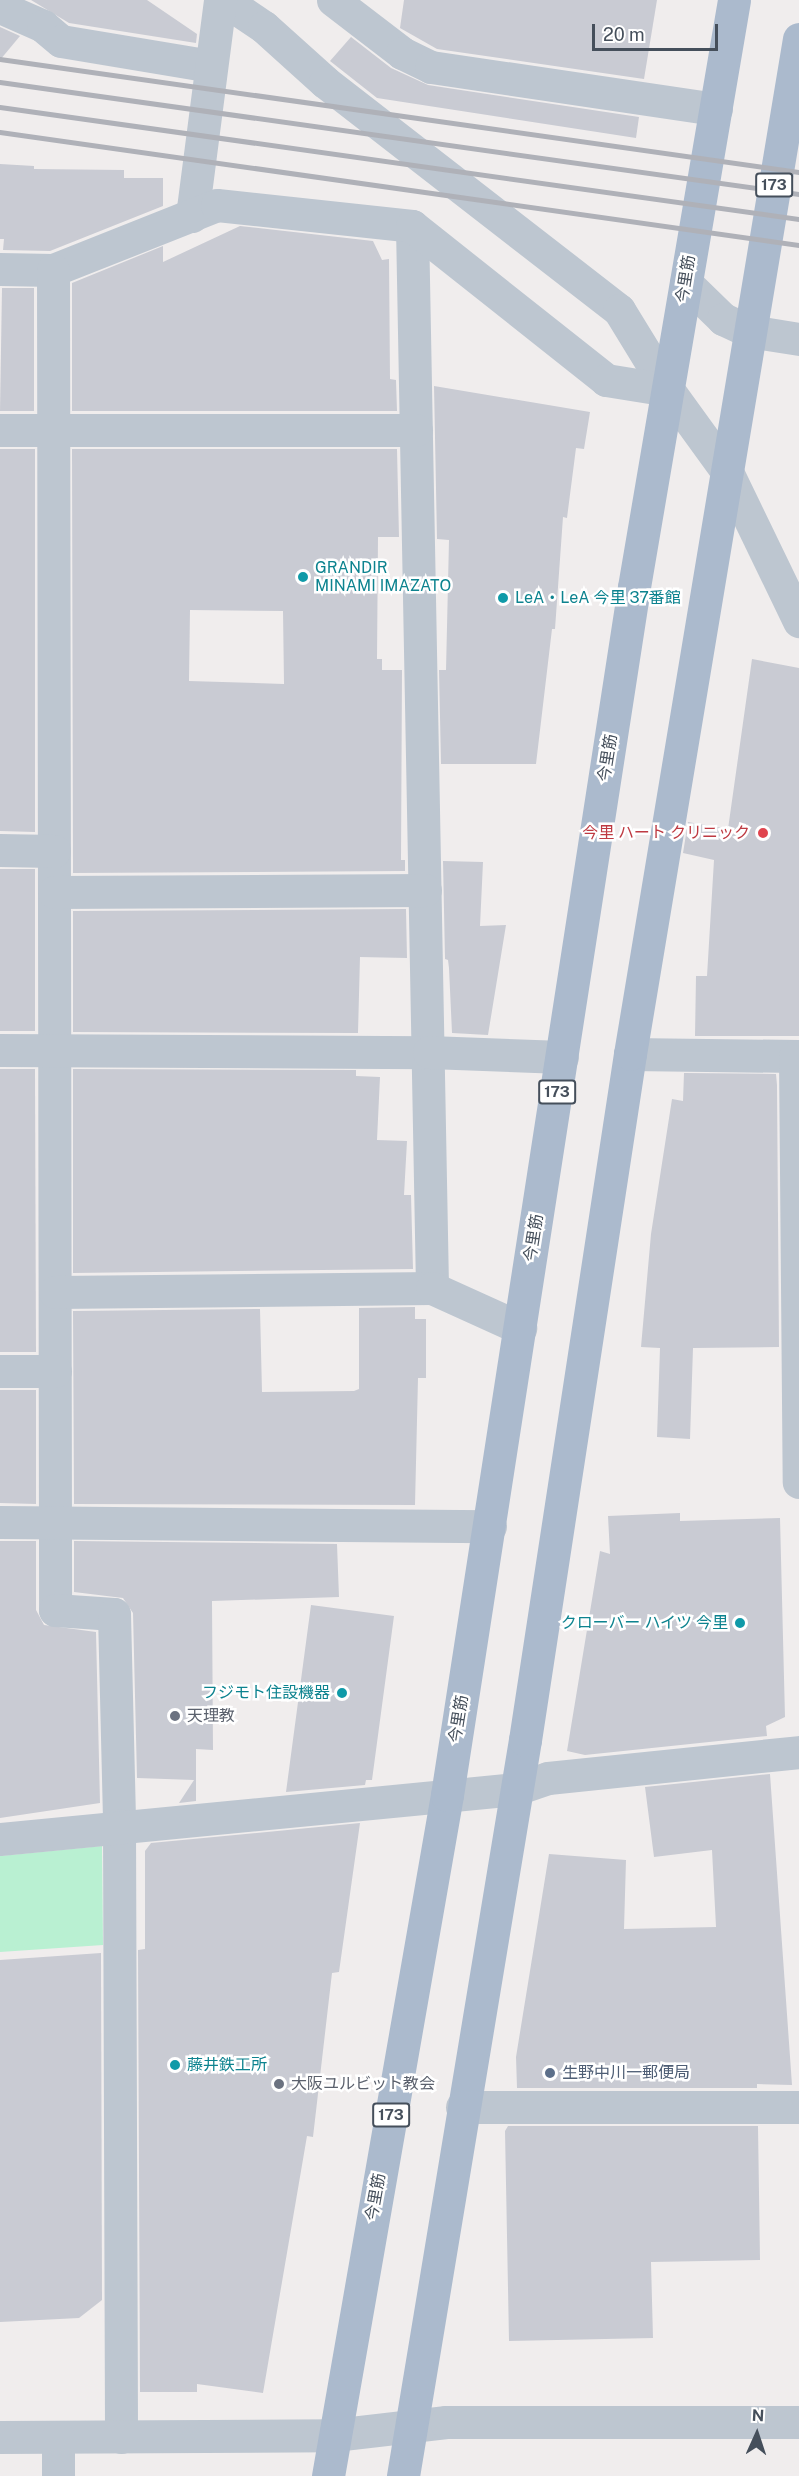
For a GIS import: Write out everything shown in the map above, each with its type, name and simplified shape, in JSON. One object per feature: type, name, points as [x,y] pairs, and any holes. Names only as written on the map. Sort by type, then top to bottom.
[{"type":"main road","name":"今里筋","points":[[328,2476],[447,1795],[668,390],[734,0]]},
{"type":"main road","name":"173","points":[[403,2476],[462,2106],[516,1789],[630,1054],[726,470],[749,331],[793,113],[799,39]]},
{"type":"street","points":[[192,216],[211,66],[222,0],[264,27],[325,82],[619,310],[668,390],[726,470],[799,621]]},
{"type":"street","points":[[333,0],[402,53],[431,67],[716,108]]},
{"type":"street","points":[[0,7],[43,27],[61,41],[211,66]]},
{"type":"street","points":[[0,269],[53,270],[217,205],[412,226],[606,380],[668,390]]},
{"type":"street","points":[[412,226],[432,1288]]},
{"type":"street","points":[[53,270],[55,1610],[114,1614],[119,1825],[121,2437]]},
{"type":"street","points":[[686,283],[723,319],[749,331],[799,339]]},
{"type":"street","points":[[0,430],[53,432],[416,430]]},
{"type":"street","points":[[0,850],[54,851]]},
{"type":"street","points":[[54,892],[425,890]]},
{"type":"street","points":[[0,1050],[429,1052],[562,1057]]},
{"type":"street","points":[[630,1054],[797,1056],[799,1482]]},
{"type":"street","points":[[55,1292],[432,1288],[520,1328]]},
{"type":"street","points":[[0,1371],[55,1371]]},
{"type":"street","points":[[0,1522],[490,1526]]},
{"type":"street","points":[[0,1839],[119,1825],[516,1789],[548,1778],[799,1752]]},
{"type":"street","points":[[462,2106],[799,2107]]},
{"type":"street","points":[[0,2437],[334,2435],[446,2422],[799,2422]]},
{"type":"street","points":[[58,2437],[58,2476]]},
{"type":"green space","points":[[102,1846],[103,1945],[0,1952],[0,1856]]},
{"type":"building","points":[[31,0],[147,0],[197,34],[196,43],[69,23]]},
{"type":"building","points":[[404,0],[657,0],[644,79],[437,49],[400,28]]},
{"type":"building","points":[[0,27],[20,36],[0,60]]},
{"type":"building","points":[[351,37],[391,68],[428,85],[639,117],[636,138],[377,98],[330,61]]},
{"type":"building","points":[[0,164],[34,166],[34,169],[124,170],[124,178],[163,178],[163,206],[50,251],[3,250],[4,239],[0,239]]},
{"type":"building","points":[[240,226],[373,241],[382,260],[389,259],[390,379],[396,380],[397,411],[72,411],[72,283],[163,246],[163,262]]},
{"type":"building","points":[[2,288],[34,288],[34,411],[0,411]]},
{"type":"building","points":[[434,386],[590,412],[584,449],[576,448],[567,518],[563,517],[555,629],[552,629],[536,764],[441,764],[439,670],[446,670],[449,540],[437,539]]},
{"type":"building","points":[[0,449],[35,449],[35,832],[0,831]]},
{"type":"building","points":[[72,449],[397,449],[399,537],[378,537],[377,659],[382,659],[382,670],[402,670],[401,860],[405,860],[405,871],[73,873]],"holes":[[[190,610],[283,611],[284,684],[189,681]]]},
{"type":"building","points":[[752,659],[799,668],[799,1036],[695,1036],[696,976],[707,976],[714,860],[683,853],[688,822],[728,829]]},
{"type":"building","points":[[443,861],[483,862],[480,926],[506,925],[488,1035],[452,1033],[449,968],[448,960],[445,959]]},
{"type":"building","points":[[0,869],[35,869],[35,1031],[0,1031]]},
{"type":"building","points":[[406,909],[407,958],[360,957],[358,1033],[73,1032],[73,911]]},
{"type":"building","points":[[0,1069],[35,1069],[36,1352],[0,1352]]},
{"type":"building","points":[[73,1069],[356,1070],[356,1076],[380,1077],[377,1140],[407,1141],[404,1195],[411,1195],[413,1269],[73,1273]]},
{"type":"building","points":[[684,1073],[776,1074],[777,1085],[779,1347],[693,1348],[690,1439],[657,1437],[660,1348],[641,1347],[651,1234],[672,1099],[683,1101]]},
{"type":"building","points":[[415,1307],[415,1319],[426,1319],[426,1378],[418,1378],[415,1505],[74,1504],[73,1311],[260,1309],[262,1392],[354,1391],[359,1389],[359,1308]]},
{"type":"building","points":[[0,1390],[36,1390],[36,1504],[0,1503]]},
{"type":"building","points":[[680,1513],[680,1521],[780,1518],[785,1717],[766,1726],[767,1736],[585,1755],[567,1751],[600,1551],[610,1554],[608,1516]]},
{"type":"building","points":[[0,1541],[36,1541],[36,1610],[44,1625],[96,1632],[100,1803],[0,1818]]},
{"type":"building","points":[[74,1541],[337,1544],[339,1597],[212,1601],[213,1750],[196,1749],[196,1801],[179,1803],[194,1780],[137,1778],[133,1613],[123,1598],[74,1592]]},
{"type":"building","name":"フジモト住設機器","points":[[311,1605],[394,1616],[372,1780],[366,1780],[365,1785],[286,1792]]},
{"type":"building","points":[[770,1774],[792,2085],[757,2084],[757,2088],[517,2088],[516,2057],[549,1854],[626,1860],[624,1929],[716,1927],[712,1850],[654,1857],[645,1787]]},
{"type":"building","points":[[360,1823],[339,1972],[332,1973],[313,2137],[307,2136],[263,2393],[197,2384],[197,2392],[140,2392],[138,1950],[145,1949],[145,1851],[151,1843]]},
{"type":"building","points":[[101,1953],[102,2300],[79,2318],[0,2322],[0,1960]]},
{"type":"building","points":[[508,2126],[758,2126],[760,2260],[651,2262],[653,2338],[509,2341],[505,2131]]},
{"type":"railway","points":[[0,59],[799,172]]},
{"type":"railway","points":[[0,82],[799,194]]},
{"type":"railway","points":[[0,107],[799,219]]},
{"type":"railway","points":[[0,132],[799,245]]},
{"type":"place","name":"GRANDIR MINAMI IMAZATO","points":[[303,577]]},
{"type":"place","name":"LeA・LeA 今里 37番館","points":[[503,598]]},
{"type":"place","name":"今里 ハート クリニック","points":[[763,833]]},
{"type":"place","name":"クローバー ハイツ 今里","points":[[740,1623]]},
{"type":"place","name":"フジモト住設機器","points":[[342,1693]]},
{"type":"place","name":"天理教","points":[[175,1716]]},
{"type":"place","name":"藤井鉄工所","points":[[175,2065]]},
{"type":"place","name":"生野中川一郵便局","points":[[550,2073]]},
{"type":"place","name":"大阪ユルビット教会","points":[[279,2084]]}]
